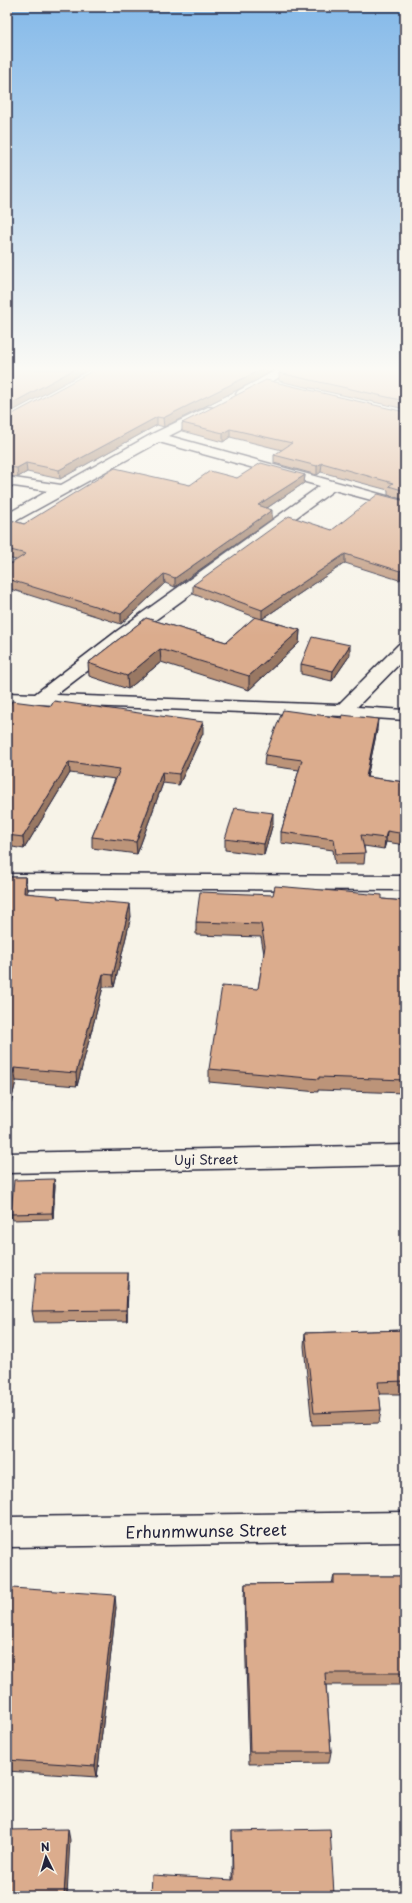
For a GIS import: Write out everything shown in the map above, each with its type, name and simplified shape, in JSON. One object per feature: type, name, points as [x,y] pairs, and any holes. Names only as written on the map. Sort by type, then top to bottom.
[{"type":"street","points":[[7,520],[119,458]]},
{"type":"street","points":[[232,458],[405,506]]},
{"type":"street","points":[[7,481],[62,489]]},
{"type":"street","points":[[38,700],[129,630],[331,485]]},
{"type":"street","points":[[343,710],[405,648]]},
{"type":"street","points":[[7,698],[343,710],[405,715]]},
{"type":"street","points":[[7,881],[405,883]]},
{"type":"street","name":"Uyi Street","points":[[7,1163],[405,1155]]},
{"type":"street","name":"Erhunmwunse Street","points":[[7,1532],[405,1527]]},
{"type":"building","points":[[7,458],[82,458],[59,470],[26,463],[17,468],[7,467]]},
{"type":"building","points":[[285,458],[405,458],[405,491],[389,486],[393,483],[322,463],[317,466]]},
{"type":"building","points":[[261,463],[305,475],[258,505],[272,510],[175,578],[164,574],[121,614],[7,579],[7,566],[26,554],[7,549],[7,519],[24,524],[115,468],[190,485],[210,471],[237,478]]},
{"type":"building","points":[[378,494],[405,501],[405,567],[400,571],[345,554],[262,610],[193,585],[289,516],[332,530]]},
{"type":"building","points":[[255,617],[300,630],[249,676],[160,649],[127,676],[88,663],[146,618],[226,642]]},
{"type":"building","points":[[312,637],[350,645],[333,671],[301,664]]},
{"type":"building","points":[[12,701],[51,706],[54,701],[203,722],[179,774],[162,772],[136,842],[92,837],[120,769],[69,762],[23,837],[7,835],[7,708]]},
{"type":"building","points":[[283,710],[342,718],[342,715],[378,719],[366,777],[405,782],[405,834],[387,831],[385,838],[361,835],[365,853],[336,854],[334,839],[281,832],[302,760],[265,755]]},
{"type":"building","points":[[235,808],[273,813],[264,844],[225,839]]},
{"type":"building","points":[[7,877],[25,877],[24,893],[58,896],[57,898],[130,904],[113,975],[103,974],[76,1073],[14,1068],[9,1089],[7,1089]]},
{"type":"building","points":[[275,886],[382,895],[382,899],[405,901],[405,1080],[319,1077],[319,1079],[209,1069],[222,986],[258,989],[265,946],[261,924],[196,922],[200,892],[273,895]]},
{"type":"building","points":[[54,1179],[52,1213],[11,1214],[14,1180]]},
{"type":"building","points":[[36,1273],[128,1273],[126,1310],[32,1311]]},
{"type":"building","points":[[405,1330],[405,1381],[378,1382],[381,1410],[314,1413],[305,1333]]},
{"type":"building","points":[[334,1576],[405,1576],[405,1673],[325,1673],[331,1752],[250,1752],[245,1584],[334,1583]]},
{"type":"building","points":[[12,1588],[115,1595],[95,1766],[7,1760],[7,1599],[10,1598]]},
{"type":"building","points":[[68,1829],[64,1896],[7,1896],[7,1830]]},
{"type":"building","points":[[330,1829],[334,1894],[345,1894],[345,1896],[151,1896],[152,1875],[233,1880],[232,1831]]}]
